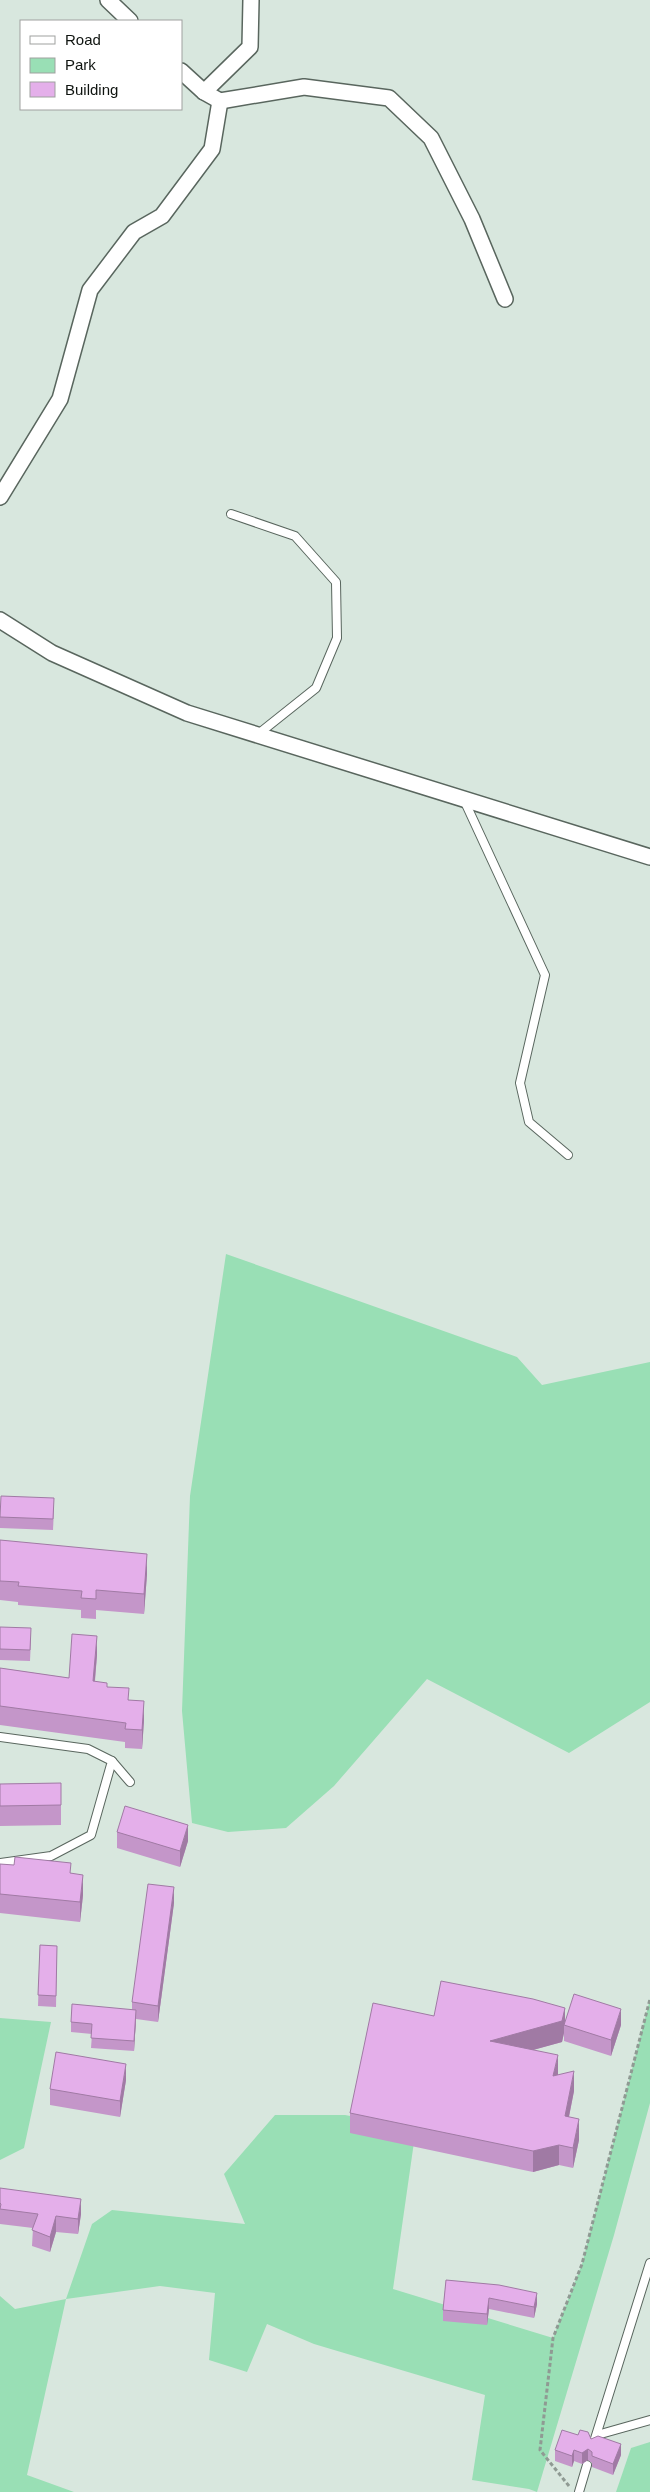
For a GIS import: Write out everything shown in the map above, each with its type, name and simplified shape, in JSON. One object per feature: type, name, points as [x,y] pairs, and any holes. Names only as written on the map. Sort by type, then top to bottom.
[{"type":"street","points":[[108,0],[129,20]]},
{"type":"street","points":[[204,92],[250,47],[251,0]]},
{"type":"street","points":[[182,72],[204,92],[220,101],[304,87],[389,98],[431,138],[472,219],[505,299]]},
{"type":"street","points":[[0,497],[60,399],[90,290],[134,232],[162,216],[212,149],[220,101]]},
{"type":"street","points":[[0,620],[52,653],[186,713],[650,857]]},
{"type":"lane","points":[[232,514],[295,536],[336,582],[337,638],[316,688],[257,735]]},
{"type":"lane","points":[[464,800],[545,975],[520,1083],[529,1122],[568,1155]]},
{"type":"lane","points":[[0,1737],[88,1749],[112,1761],[130,1782]]},
{"type":"lane","points":[[0,1863],[51,1856],[91,1834],[112,1761]]},
{"type":"lane","points":[[593,2446],[650,2263]]},
{"type":"lane","points":[[597,2434],[650,2420]]},
{"type":"lane","points":[[579,2492],[587,2465]]},
{"type":"path","points":[[573,2492],[540,2450],[553,2338],[582,2264],[650,1999]]},
{"type":"green space","points":[[226,1254],[517,1357],[542,1385],[650,1362],[650,1702],[569,1753],[427,1679],[334,1786],[286,1828],[228,1832],[192,1823],[182,1711],[190,1496]]},
{"type":"green space","points":[[650,1999],[650,2103],[614,2235],[537,2492],[472,2480],[485,2395],[314,2344],[267,2324],[247,2372],[209,2360],[215,2293],[160,2286],[66,2299],[92,2224],[112,2210],[245,2224],[224,2174],[275,2115],[345,2115],[416,2128],[393,2289],[553,2338],[582,2264]]},
{"type":"green space","points":[[0,2018],[51,2022],[24,2148],[0,2160]]},
{"type":"green space","points":[[0,2296],[15,2309],[66,2299],[27,2475],[74,2492],[0,2492]]},
{"type":"green space","points":[[650,2442],[650,2492],[616,2492],[631,2448]]},
{"type":"building","points":[[1,1496],[54,1498],[53,1519],[0,1517]]},
{"type":"building","points":[[0,1540],[147,1554],[144,1594],[96,1590],[96,1599],[81,1598],[82,1591],[18,1586],[19,1582],[0,1581]]},
{"type":"building","points":[[0,1627],[31,1628],[30,1650],[0,1649]]},
{"type":"building","points":[[72,1634],[97,1636],[93,1681],[107,1683],[107,1687],[129,1688],[128,1700],[144,1701],[142,1730],[125,1729],[126,1723],[0,1706],[0,1668],[69,1678]]},
{"type":"building","points":[[61,1783],[61,1805],[0,1806],[0,1784]]},
{"type":"building","points":[[125,1806],[188,1825],[180,1851],[117,1832]]},
{"type":"building","points":[[15,1857],[71,1863],[70,1873],[83,1875],[80,1902],[0,1894],[0,1864],[14,1865]]},
{"type":"building","points":[[148,1884],[174,1887],[158,2006],[132,2002]]},
{"type":"building","points":[[40,1945],[57,1946],[56,1996],[38,1995]]},
{"type":"building","points":[[441,1981],[533,1999],[565,2008],[562,2021],[490,2041],[558,2055],[553,2076],[574,2071],[565,2116],[579,2119],[573,2148],[559,2145],[533,2151],[350,2113],[373,2003],[434,2016]]},
{"type":"building","points":[[574,1994],[621,2009],[611,2040],[564,2025]]},
{"type":"building","points":[[72,2004],[136,2010],[134,2041],[91,2038],[92,2024],[71,2022]]},
{"type":"building","points":[[56,2052],[126,2064],[120,2101],[50,2089]]},
{"type":"building","points":[[0,2188],[81,2199],[78,2219],[56,2216],[50,2237],[32,2230],[38,2214],[0,2209]]},
{"type":"building","points":[[446,2280],[499,2285],[537,2293],[534,2307],[489,2298],[487,2314],[443,2310]]},
{"type":"building","points":[[562,2430],[578,2435],[580,2430],[588,2432],[591,2439],[598,2436],[621,2444],[613,2464],[592,2456],[592,2452],[588,2449],[582,2453],[574,2450],[572,2456],[555,2450]]}]
